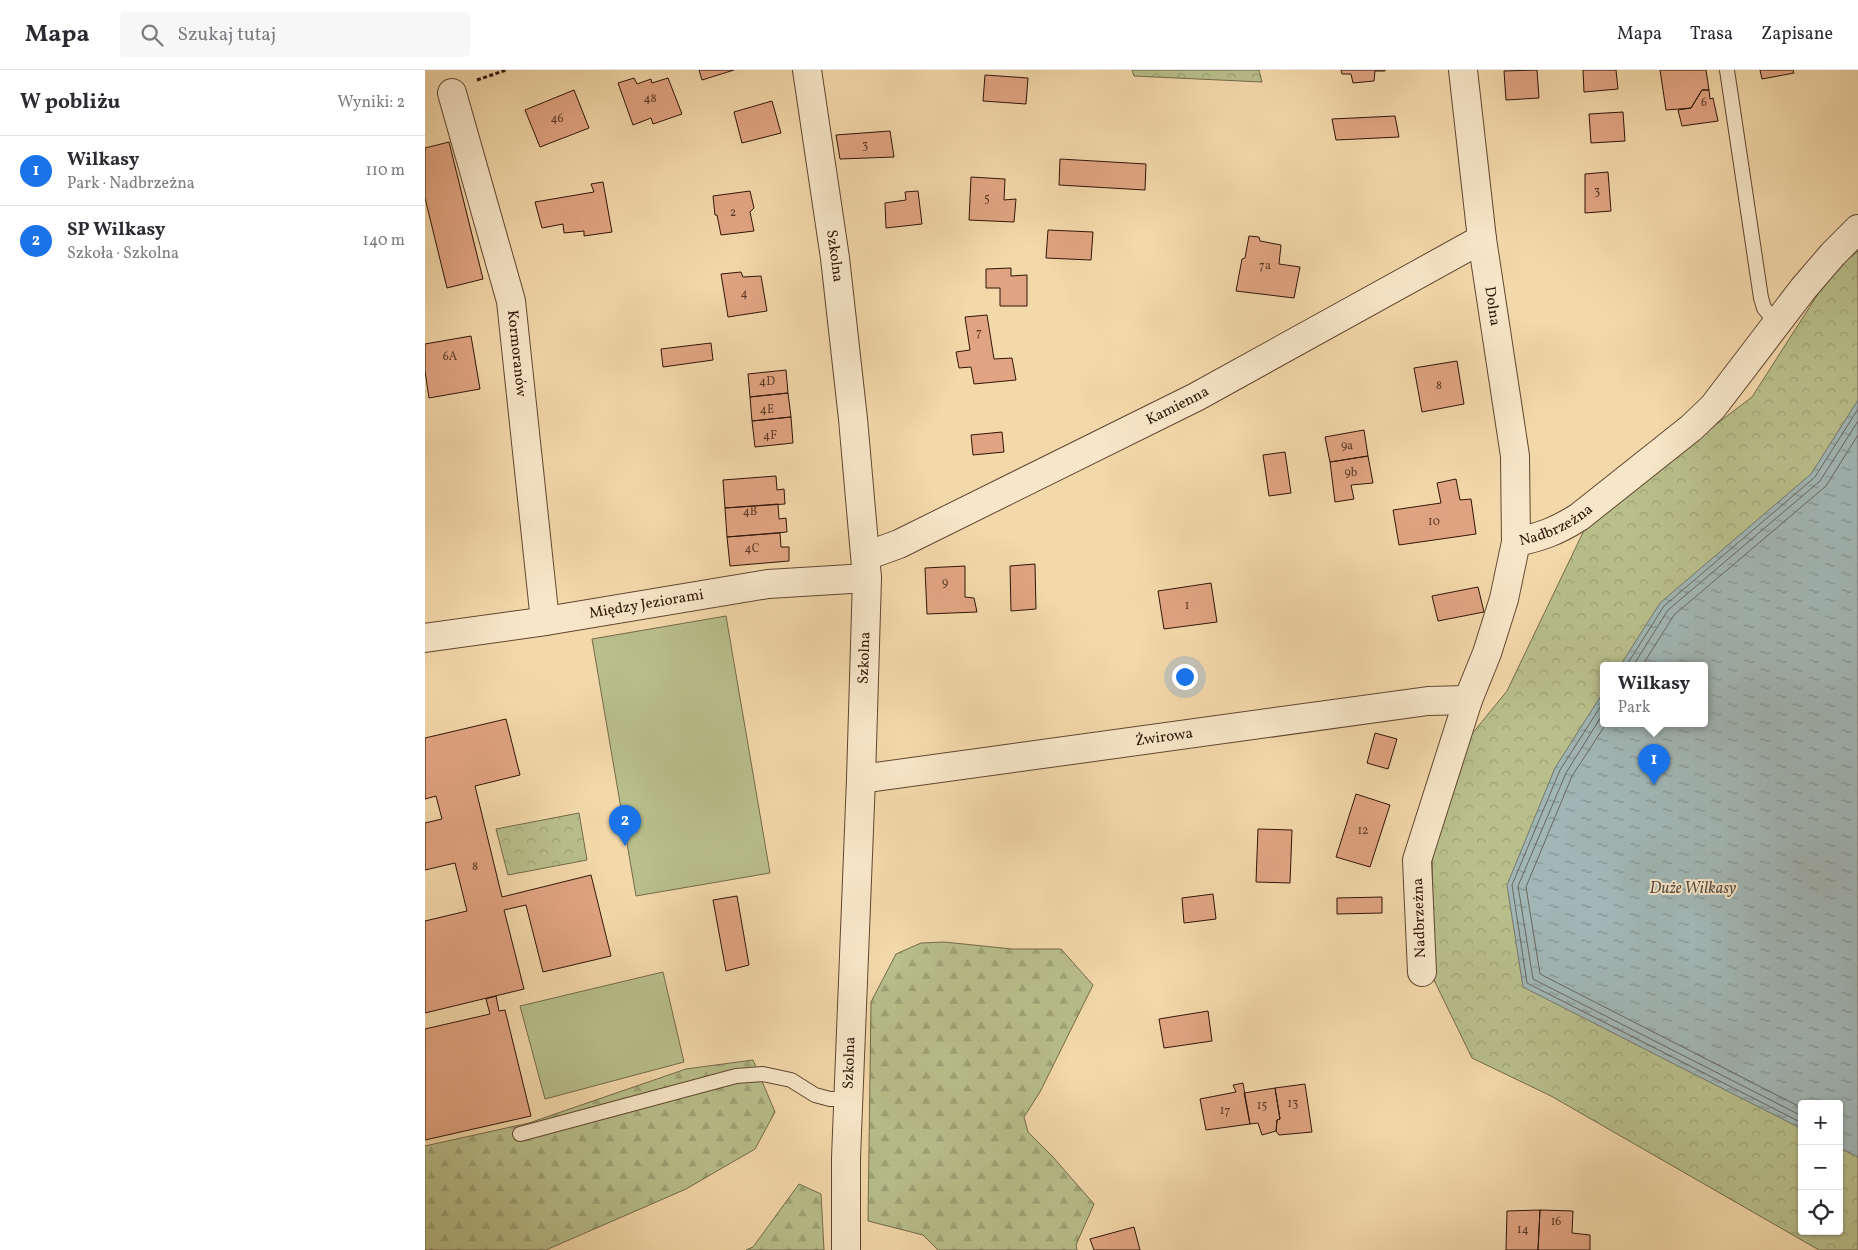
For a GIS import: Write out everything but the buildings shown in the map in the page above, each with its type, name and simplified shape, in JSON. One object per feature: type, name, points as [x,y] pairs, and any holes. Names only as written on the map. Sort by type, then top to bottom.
[{"type":"street","name":"Szkolna","points":[[807,70],[835,258],[867,567],[861,779],[846,1158],[846,1250]]},
{"type":"street","name":"Dolna","points":[[1463,70],[1482,239],[1515,456],[1516,542]]},
{"type":"street","name":"Kormoranów","points":[[452,93],[511,301],[545,621]]},
{"type":"street","name":"Nadbrzeżna","points":[[1422,972],[1417,860],[1468,700],[1487,653],[1504,599],[1516,542],[1541,537],[1563,528],[1691,428],[1713,407],[1803,289],[1858,229]]},
{"type":"street","name":"Kamienna","points":[[867,567],[899,544],[1196,397],[1482,239]]},
{"type":"street","name":"Między Jeziorami","points":[[425,638],[545,621],[867,567]]},
{"type":"street","name":"Żwirowa","points":[[861,779],[1428,701],[1468,700]]},
{"type":"lane","points":[[1727,70],[1761,298],[1764,308],[1777,324]]},
{"type":"lane","points":[[520,1134],[736,1076],[763,1074],[791,1080],[815,1095],[830,1099],[848,1099]]},
{"type":"green space","points":[[1132,70],[1259,70],[1262,82],[1134,76]]},
{"type":"green space","points":[[1858,251],[1858,1250],[1819,1250],[1551,1096],[1472,1058],[1433,978],[1432,831],[1467,740],[1507,691],[1588,522],[1752,397],[1834,269]]},
{"type":"green space","points":[[726,616],[770,873],[636,896],[592,639]]},
{"type":"green space","points":[[579,813],[587,860],[508,875],[496,829]]},
{"type":"green space","points":[[944,942],[1012,949],[1061,949],[1093,985],[1040,1092],[1024,1117],[1028,1132],[1094,1204],[1076,1245],[1077,1250],[938,1250],[923,1235],[868,1221],[871,1002],[896,954],[921,943]]},
{"type":"green space","points":[[663,972],[684,1062],[545,1099],[520,1006]]},
{"type":"green space","points":[[753,1060],[775,1112],[755,1149],[686,1189],[546,1250],[425,1250],[425,1146],[529,1123],[686,1069]]},
{"type":"green space","points":[[799,1184],[821,1194],[824,1250],[746,1250],[753,1247]]},
{"type":"water","name":"Duże Wilkasy","points":[[1858,400],[1858,1157],[1843,1150],[1843,1100],[1798,1100],[1798,1127],[1523,987],[1507,885],[1555,768],[1600,697],[1600,727],[1708,727],[1708,662],[1623,662],[1660,603],[1811,474]]},
{"type":"place","name":"Wilkasy","points":[[1654,785]]},
{"type":"place","name":"SP Wilkasy","points":[[625,846]]}]
